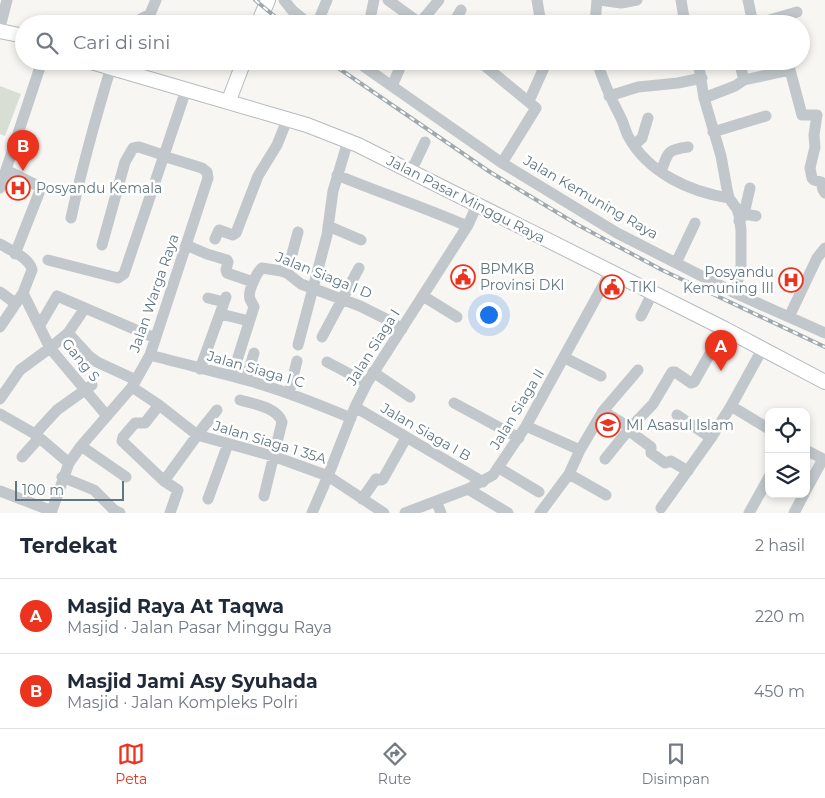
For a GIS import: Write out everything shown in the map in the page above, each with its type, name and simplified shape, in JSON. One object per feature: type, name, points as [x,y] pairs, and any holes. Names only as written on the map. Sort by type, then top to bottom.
[{"type":"main road","points":[[254,15],[260,0]]},
{"type":"main road","points":[[262,15],[268,0]]},
{"type":"main road","points":[[0,29],[15,33]]},
{"type":"main road","points":[[0,40],[15,43]]},
{"type":"main road","name":"Jalan Pasar Minggu Raya","points":[[136,70],[186,90],[348,140],[476,208],[610,274],[760,354],[825,382]]},
{"type":"main road","name":"Jalan Pasar Minggu Raya","points":[[143,70],[351,132],[716,314],[825,372]]},
{"type":"main road","points":[[227,94],[234,70]]},
{"type":"main road","points":[[227,94],[239,70]]},
{"type":"street","points":[[0,29],[7,0]]},
{"type":"street","points":[[148,15],[156,0]]},
{"type":"street","points":[[284,0],[298,15]]},
{"type":"street","points":[[321,15],[327,0]]},
{"type":"street","points":[[371,15],[374,0]]},
{"type":"street","points":[[388,0],[409,15]]},
{"type":"street","points":[[427,15],[439,0]]},
{"type":"street","points":[[537,0],[540,15]]},
{"type":"street","points":[[596,15],[599,0],[621,3],[637,0]]},
{"type":"street","points":[[681,0],[684,15]]},
{"type":"street","points":[[748,0],[752,15]]},
{"type":"street","points":[[458,15],[461,10]]},
{"type":"street","points":[[786,15],[797,12]]},
{"type":"street","points":[[0,188],[39,70]]},
{"type":"street","points":[[71,218],[103,96],[116,70]]},
{"type":"street","name":"Jalan Kemuning Raya","points":[[369,70],[502,163],[617,233],[735,293],[825,333]]},
{"type":"street","points":[[392,86],[399,70]]},
{"type":"street","points":[[490,70],[536,106],[536,110],[502,163]]},
{"type":"street","points":[[529,102],[544,70]]},
{"type":"street","points":[[600,70],[609,96],[634,145],[661,171],[688,188],[729,198]]},
{"type":"street","points":[[700,70],[704,98],[721,156],[729,198],[742,217]]},
{"type":"street","points":[[741,70],[744,80]]},
{"type":"street","points":[[704,98],[735,86],[744,80],[790,70],[802,115],[821,115],[814,135],[814,156],[810,168],[812,178],[821,182],[825,193]]},
{"type":"street","points":[[609,96],[641,86],[678,84],[702,78]]},
{"type":"street","points":[[48,260],[118,278],[122,276],[125,272],[186,90]]},
{"type":"street","points":[[713,132],[766,116]]},
{"type":"street","points":[[634,145],[642,138],[648,118]]},
{"type":"street","points":[[215,239],[219,230],[233,235],[236,233],[253,189],[266,161],[276,146],[287,120]]},
{"type":"street","points":[[298,345],[328,226],[333,191],[348,140]]},
{"type":"street","points":[[415,163],[425,142]]},
{"type":"street","points":[[102,245],[125,162],[133,148],[138,147],[163,156]]},
{"type":"street","points":[[661,171],[670,151],[688,147]]},
{"type":"street","name":"Jalan Warga Raya","points":[[51,512],[69,463],[80,446],[134,384],[150,354],[208,176],[202,168],[163,156]]},
{"type":"street","points":[[6,170],[40,187],[16,254]]},
{"type":"street","points":[[338,172],[374,191],[431,210],[468,225]]},
{"type":"street","points":[[735,293],[741,266],[742,217],[750,188]]},
{"type":"street","name":"Jalan Siaga I","points":[[312,513],[367,383],[468,225],[476,208]]},
{"type":"street","points":[[742,217],[756,216]]},
{"type":"street","points":[[676,263],[695,223]]},
{"type":"street","points":[[328,226],[361,240]]},
{"type":"street","points":[[287,274],[298,232]]},
{"type":"street","points":[[0,244],[26,260],[32,266],[31,275],[23,293],[0,327]]},
{"type":"street","points":[[186,245],[227,260],[226,272],[253,282],[250,298],[254,307],[232,376]]},
{"type":"street","points":[[789,317],[817,258],[825,248]]},
{"type":"street","name":"Jalan Siaga I D","points":[[253,282],[260,268],[272,268],[287,274],[297,283],[374,312],[402,329]]},
{"type":"street","points":[[322,337],[359,268]]},
{"type":"street","name":"Jalan Siaga II","points":[[405,513],[468,489],[493,475],[526,426],[610,274]]},
{"type":"street","points":[[0,292],[15,304]]},
{"type":"street","name":"Gang S","points":[[23,293],[40,324],[50,348],[88,387],[107,416]]},
{"type":"street","points":[[40,324],[56,296],[155,338]]},
{"type":"street","points":[[422,296],[458,317]]},
{"type":"street","points":[[641,316],[651,297]]},
{"type":"street","points":[[200,369],[225,300],[208,298]]},
{"type":"street","points":[[0,399],[20,370],[68,333],[84,308]]},
{"type":"street","points":[[221,314],[249,321]]},
{"type":"street","points":[[68,333],[89,356],[134,384],[196,436],[164,482]]},
{"type":"street","points":[[605,459],[629,429],[653,404],[673,372],[693,383],[716,343]]},
{"type":"street","name":"Jalan Siaga I C","points":[[150,354],[246,380],[353,413]]},
{"type":"street","points":[[246,380],[254,354]]},
{"type":"street","points":[[661,508],[711,438],[760,354]]},
{"type":"street","points":[[565,358],[601,376]]},
{"type":"street","points":[[289,394],[296,361]]},
{"type":"street","points":[[327,362],[367,383]]},
{"type":"street","points":[[540,513],[569,474],[580,450],[603,411],[638,370]]},
{"type":"street","points":[[373,372],[410,397]]},
{"type":"street","points":[[22,458],[57,410],[88,387]]},
{"type":"street","points":[[240,400],[274,411],[280,416],[282,422],[264,496]]},
{"type":"street","points":[[454,403],[519,438]]},
{"type":"street","points":[[159,405],[145,423],[136,423],[122,441],[164,482],[178,491],[170,513]]},
{"type":"street","points":[[731,406],[765,427]]},
{"type":"street","name":"Jalan Siaga 1 35A","points":[[216,410],[197,435],[273,456],[328,476],[384,513]]},
{"type":"street","points":[[603,411],[651,447],[651,454],[664,463],[671,461],[688,471]]},
{"type":"street","name":"Jalan Siaga I B","points":[[353,413],[406,438],[483,482]]},
{"type":"street","points":[[0,414],[37,436],[69,463]]},
{"type":"street","points":[[677,415],[711,438]]},
{"type":"street","points":[[526,426],[580,450]]},
{"type":"street","points":[[362,499],[376,479],[381,480],[383,478],[406,438]]},
{"type":"street","points":[[208,499],[228,444]]},
{"type":"street","points":[[80,446],[126,477]]},
{"type":"street","points":[[810,452],[824,460],[810,483]]},
{"type":"street","points":[[499,468],[539,492]]},
{"type":"street","points":[[569,474],[606,495]]},
{"type":"street","points":[[62,478],[94,490],[114,510],[120,513]]},
{"type":"street","points":[[749,513],[765,484]]},
{"type":"street","points":[[468,489],[508,513]]},
{"type":"street","points":[[0,491],[51,512]]},
{"type":"street","points":[[794,513],[802,498]]},
{"type":"street","points":[[436,500],[441,513]]},
{"type":"shaded area","points":[[0,86],[21,94],[5,136],[0,134]]},
{"type":"railway","points":[[255,0],[273,15]]},
{"type":"railway","points":[[341,70],[490,172],[578,225],[662,270],[825,347]]},
{"type":"place","name":"Masjid Jami Asy Syuhada","points":[[23,171]]},
{"type":"place","name":"Posyandu Kemala","points":[[18,188]]},
{"type":"place","name":"BPMKB Provinsi DKI","points":[[463,277]]},
{"type":"place","name":"Posyandu Kemuning III","points":[[791,280]]},
{"type":"place","name":"TIKI","points":[[612,287]]},
{"type":"place","name":"Masjid Raya At Taqwa","points":[[721,371]]},
{"type":"place","name":"MI Asasul Islam","points":[[608,425]]}]
